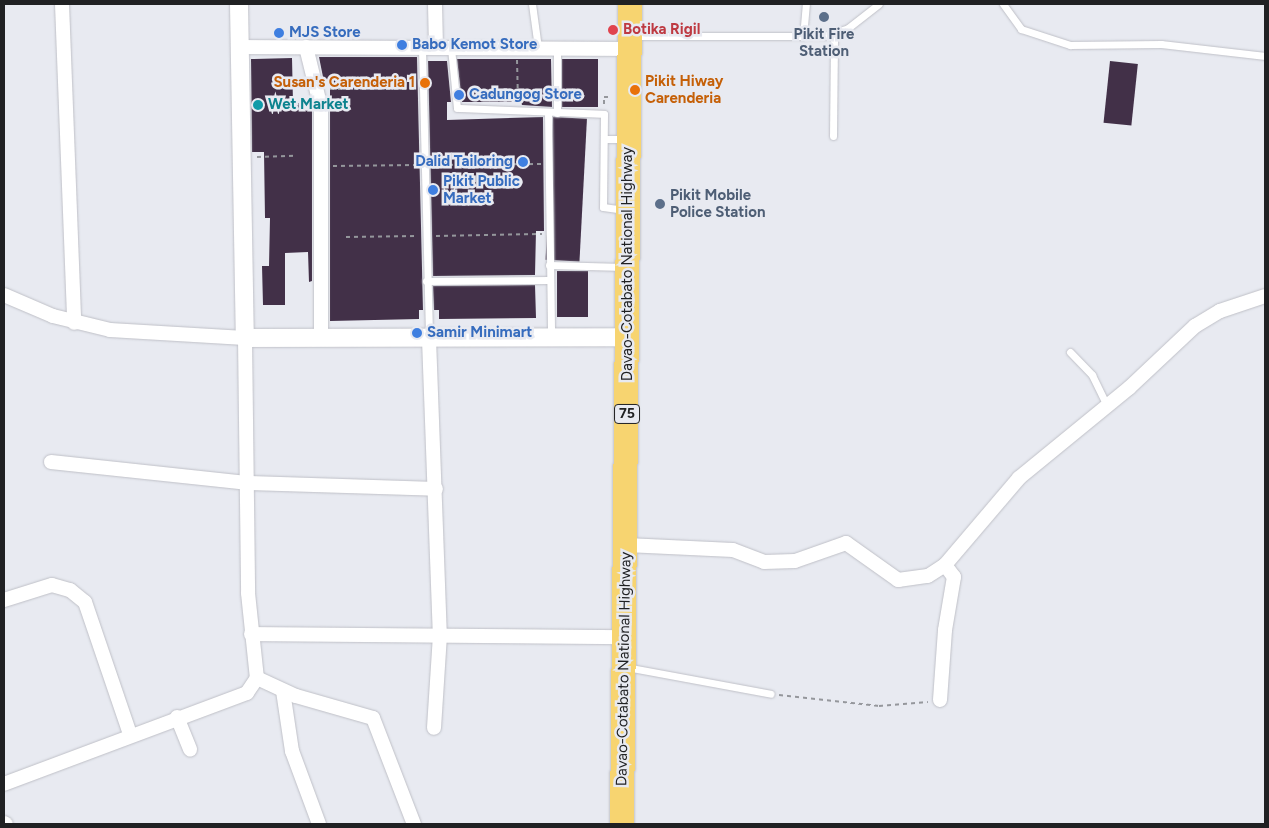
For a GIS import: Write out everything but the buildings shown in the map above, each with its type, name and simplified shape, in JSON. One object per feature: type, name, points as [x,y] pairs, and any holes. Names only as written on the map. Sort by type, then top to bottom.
[{"type":"highway","name":"Davao-Cotabato National Highway","points":[[622,824],[630,4]]},
{"type":"street","points":[[62,4],[74,323]]},
{"type":"street","points":[[4,784],[130,734],[247,693],[258,678],[250,634],[249,483],[240,157],[239,4]]},
{"type":"street","points":[[435,4],[436,48]]},
{"type":"street","points":[[239,47],[558,49],[630,42]]},
{"type":"street","points":[[306,47],[322,108],[321,339]]},
{"type":"street","points":[[4,295],[74,323],[110,330],[245,338],[627,337]]},
{"type":"street","points":[[626,545],[733,550],[764,562],[795,561],[846,543],[890,577],[907,582],[928,576],[945,565],[1019,478],[1107,406],[1206,318],[1265,296]]},
{"type":"street","points":[[430,339],[440,634],[434,728]]},
{"type":"street","points":[[51,462],[249,483],[436,489]]},
{"type":"street","points":[[940,700],[954,576],[945,565]]},
{"type":"street","points":[[4,600],[52,585],[70,590],[85,602],[130,734]]},
{"type":"street","points":[[250,634],[440,634],[624,637]]},
{"type":"street","points":[[258,678],[283,691],[376,720],[414,824]]},
{"type":"street","points":[[283,691],[292,751],[319,824]]},
{"type":"street","points":[[177,717],[190,749]]},
{"type":"lane","points":[[532,4],[538,48]]},
{"type":"lane","points":[[803,37],[806,4]]},
{"type":"lane","points":[[630,42],[803,37],[834,34],[880,4]]},
{"type":"lane","points":[[1003,4],[1021,29],[1070,45],[1161,44],[1265,56]]},
{"type":"lane","points":[[833,136],[834,34]]},
{"type":"lane","points":[[422,48],[426,281],[430,339]]},
{"type":"lane","points":[[450,48],[457,108],[518,113],[604,114],[604,207],[627,210]]},
{"type":"lane","points":[[557,113],[558,49]]},
{"type":"lane","points":[[548,113],[551,338]]},
{"type":"lane","points":[[604,139],[629,139]]},
{"type":"lane","points":[[549,265],[627,267]]},
{"type":"lane","points":[[426,281],[549,280]]},
{"type":"lane","points":[[1070,352],[1092,375],[1107,406]]},
{"type":"lane","points":[[624,666],[771,694]]},
{"type":"path","points":[[517,48],[518,113]]},
{"type":"path","points":[[316,89],[422,89]]},
{"type":"path","points":[[240,157],[295,156]]},
{"type":"path","points":[[346,237],[549,234]]},
{"type":"path","points":[[771,694],[879,706],[940,700]]},
{"type":"place","name":"Pikit Fire Station","points":[[824,17]]},
{"type":"place","name":"Botika Rigil","points":[[613,30]]},
{"type":"place","name":"MJS Store","points":[[279,33]]},
{"type":"place","name":"Babo Kemot Store","points":[[402,45]]},
{"type":"place","name":"Susan's Carenderia 1","points":[[425,83]]},
{"type":"place","name":"Pikit Hiway Carenderia","points":[[635,90]]},
{"type":"place","name":"Cadungog Store","points":[[459,95]]},
{"type":"place","name":"Wet Market","points":[[258,105]]},
{"type":"place","name":"Dalid Tailoring","points":[[523,162]]},
{"type":"place","name":"Pikit Public Market","points":[[433,190]]},
{"type":"place","name":"Pikit Mobile Police Station","points":[[660,204]]},
{"type":"place","name":"Samir Minimart","points":[[417,333]]}]
